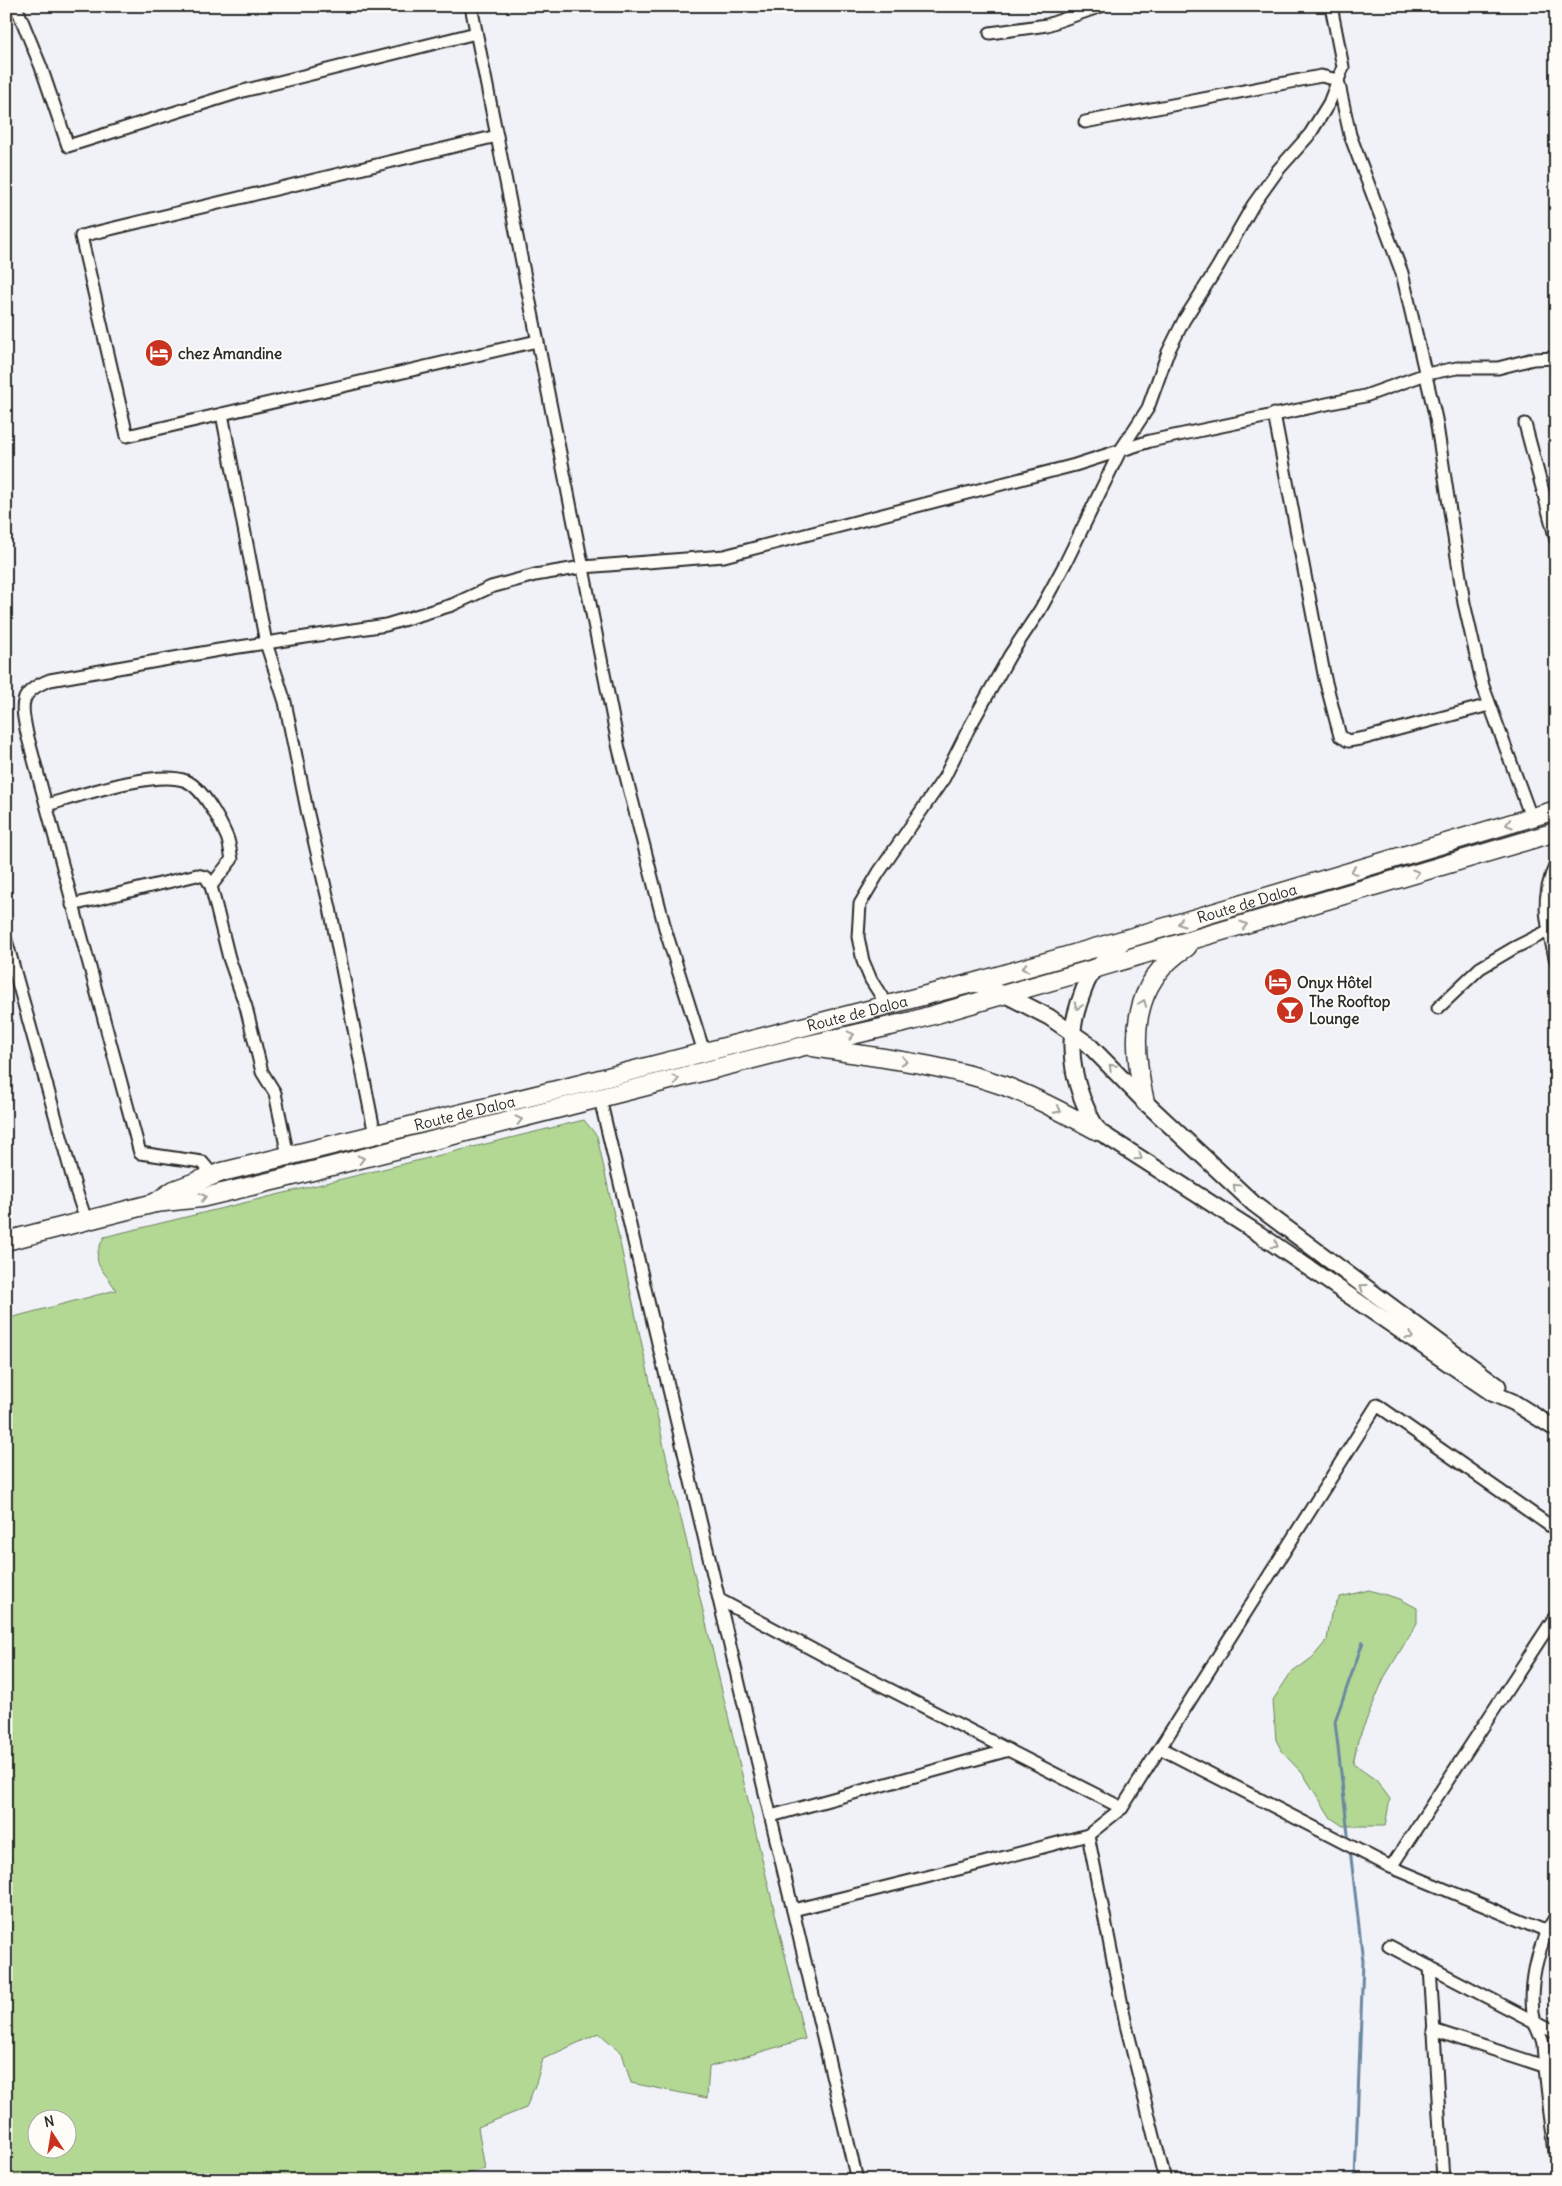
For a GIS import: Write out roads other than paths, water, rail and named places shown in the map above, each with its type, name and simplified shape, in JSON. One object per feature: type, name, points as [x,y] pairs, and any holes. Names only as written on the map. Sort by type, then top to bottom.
[{"type":"highway","name":"Route de Daloa","points":[[155,1203],[174,1190],[213,1175],[973,983],[1556,810]]},
{"type":"highway","name":"Route de Daloa","points":[[155,1203],[180,1202],[201,1198],[912,1020],[1006,995],[1556,832]]},
{"type":"highway","points":[[1145,1102],[1136,1051],[1136,1028],[1141,1007],[1148,991],[1173,956],[1203,937]]},
{"type":"highway","points":[[804,1046],[904,1060],[1001,1085],[1040,1100],[1098,1131]]},
{"type":"highway","points":[[6,1241],[155,1203]]},
{"type":"main road","points":[[1126,939],[1089,978],[1072,1032],[1072,1065],[1077,1085],[1086,1109],[1098,1131],[1305,1265],[1487,1389],[1513,1402],[1556,1430]]},
{"type":"main road","points":[[973,983],[1006,995],[1049,1017],[1088,1044],[1145,1102],[1254,1204],[1329,1262],[1482,1373],[1513,1402]]},
{"type":"street","points":[[16,6],[41,67],[68,146],[243,91],[476,33]]},
{"type":"street","points":[[471,6],[619,749],[666,932],[704,1052]]},
{"type":"street","points":[[990,33],[1047,25],[1101,6]]},
{"type":"street","points":[[887,1005],[863,961],[858,936],[860,904],[879,872],[944,778],[969,728],[1010,655],[1040,610],[1066,562],[1120,451],[1148,408],[1168,352],[1184,320],[1217,268],[1253,205],[1278,170],[1310,134],[1329,103],[1342,67],[1331,6]]},
{"type":"street","points":[[1085,122],[1321,76],[1338,80]]},
{"type":"street","points":[[1338,80],[1350,135],[1402,273],[1436,419],[1464,603],[1482,686],[1531,817]]},
{"type":"street","points":[[497,136],[81,236],[127,436],[537,341]]},
{"type":"street","points":[[213,1175],[202,1162],[140,1153],[72,905],[22,709],[23,699],[28,691],[50,680],[266,643],[386,625],[452,605],[491,587],[535,575],[583,567],[724,556],[1075,465],[1150,441],[1364,396],[1426,374],[1457,368],[1498,368],[1534,359],[1556,358]]},
{"type":"street","points":[[222,414],[266,643],[285,702],[307,810],[330,908],[375,1135]]},
{"type":"street","points":[[1274,414],[1325,679],[1340,736],[1348,741],[1365,738],[1489,705]]},
{"type":"street","points":[[1526,424],[1556,540]]},
{"type":"street","points":[[47,805],[140,780],[179,780],[188,782],[197,789],[213,810],[227,838],[232,859],[211,886]]},
{"type":"street","points":[[1556,864],[1548,881],[1545,901],[1548,931],[1556,961]]},
{"type":"street","points":[[72,905],[197,876],[206,877],[211,886],[262,1072],[275,1093],[288,1156]]},
{"type":"street","points":[[1438,1008],[1480,968],[1548,931]]},
{"type":"street","points":[[6,940],[86,1220]]},
{"type":"street","points":[[600,1099],[857,2180]]},
{"type":"street","points":[[793,1910],[1088,1835],[1122,1808],[1377,1405],[1556,1530]]},
{"type":"street","points":[[720,1600],[1122,1808]]},
{"type":"street","points":[[1391,1867],[1556,1615]]},
{"type":"street","points":[[1160,1748],[1391,1867],[1545,1930]]},
{"type":"street","points":[[771,1816],[1009,1750]]},
{"type":"street","points":[[1088,1835],[1126,2025],[1165,2180]]},
{"type":"street","points":[[1556,1916],[1545,1930],[1534,1971],[1535,2023],[1543,2042],[1544,2066],[1556,2160]]},
{"type":"street","points":[[1389,1946],[1556,2034]]},
{"type":"street","points":[[1430,1967],[1443,2180]]},
{"type":"street","points":[[1433,2030],[1544,2066]]},
{"type":"waterway","points":[[1349,1843],[1335,1721],[1363,1642]]},
{"type":"waterway","points":[[1350,1849],[1363,1961],[1355,2180]]},
{"type":"place","name":"chez Amandine","points":[[159,353]]},
{"type":"place","name":"Onyx Hôtel","points":[[1278,982]]},
{"type":"place","name":"The Rooftop Lounge","points":[[1290,1010]]}]
